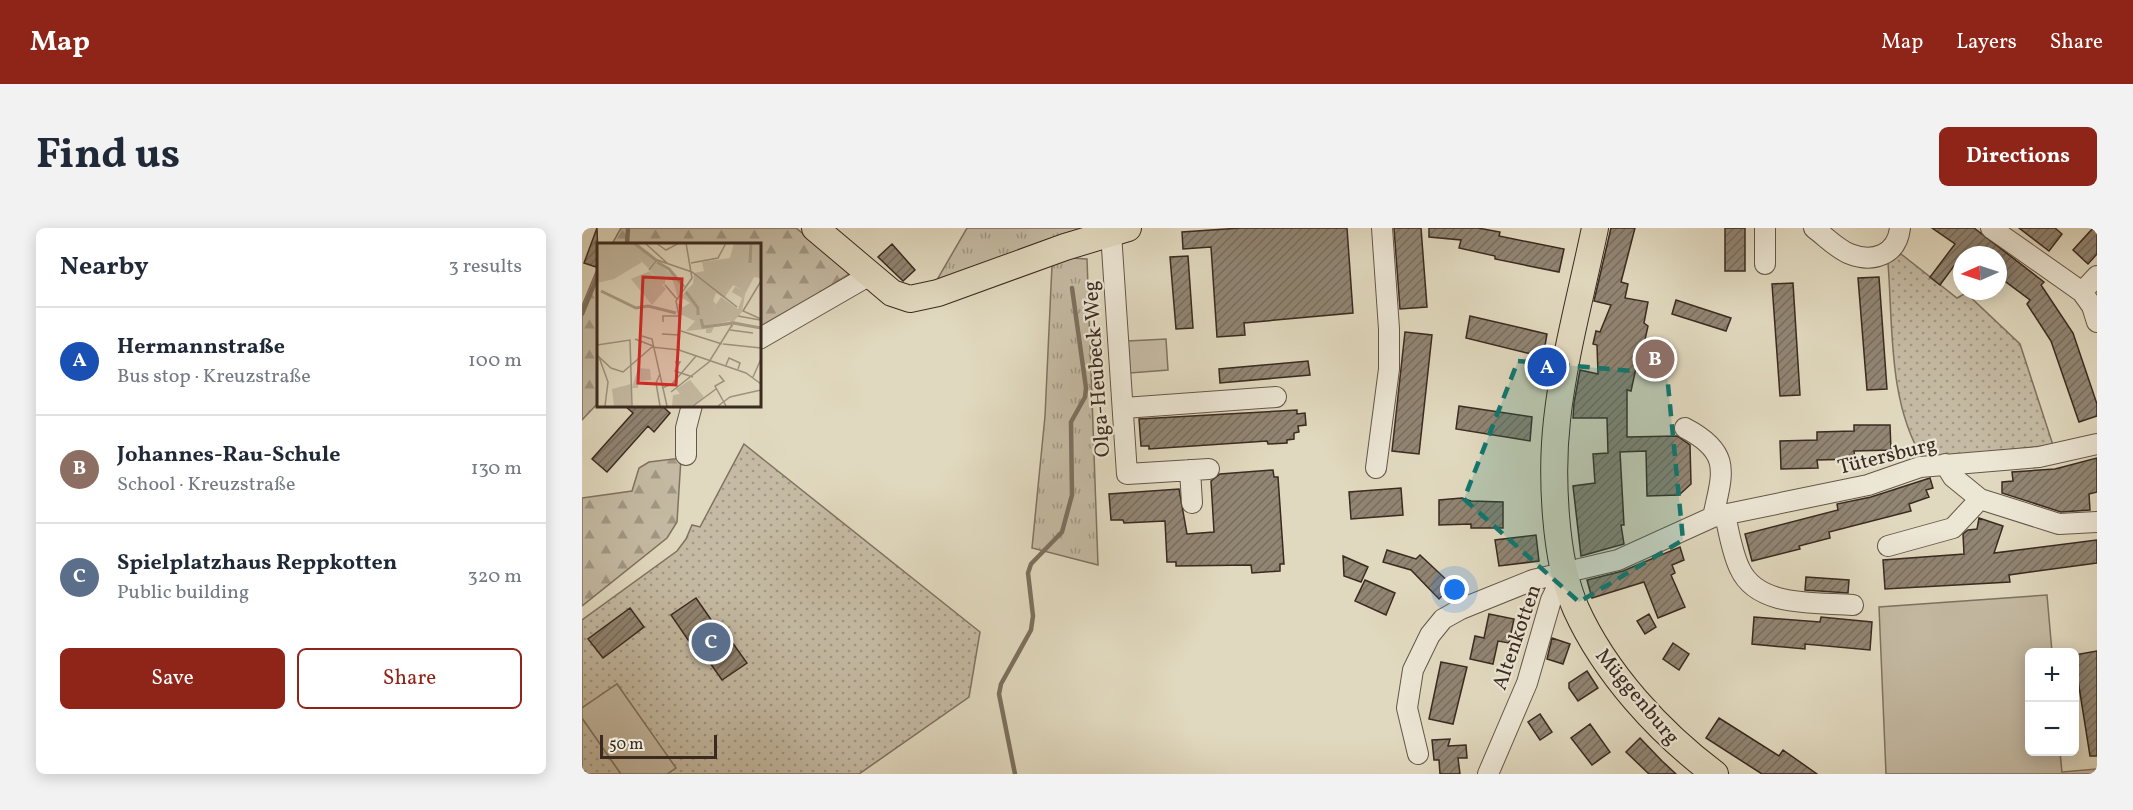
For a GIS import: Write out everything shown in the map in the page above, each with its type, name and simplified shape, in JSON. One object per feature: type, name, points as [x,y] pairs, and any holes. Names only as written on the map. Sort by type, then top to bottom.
[{"type":"main road","points":[[815,228],[899,297],[919,298],[1120,230]]},
{"type":"main road","name":"Müggenburg","points":[[1595,228],[1557,418],[1554,474],[1565,571],[1575,607],[1594,644],[1621,681],[1678,744],[1715,774]]},
{"type":"street","points":[[1376,468],[1389,369],[1389,330],[1382,228]]},
{"type":"street","points":[[1765,228],[1765,264]]},
{"type":"street","points":[[1814,228],[1848,254],[1872,257],[1885,255],[1891,250],[1899,238],[1900,228]]},
{"type":"street","points":[[1991,228],[2082,292],[2092,306],[2097,322]]},
{"type":"street","name":"Olga-Heubeck-Weg","points":[[1120,230],[1127,474],[1199,470],[1192,503]]},
{"type":"street","points":[[760,338],[870,275]]},
{"type":"street","points":[[2082,292],[2097,276]]},
{"type":"street","points":[[1124,408],[1276,397]]},
{"type":"street","points":[[686,455],[686,428],[692,406]]},
{"type":"street","points":[[1685,428],[1698,434],[1709,445],[1723,473],[1719,516],[1739,568],[1748,584],[1758,592],[1794,600],[1853,605]]},
{"type":"street","name":"Tütersburg","points":[[1565,571],[1618,560],[1696,522],[1812,499],[1868,485],[1920,467],[2039,457],[2097,444]]},
{"type":"street","points":[[1945,464],[1953,477],[1980,499],[2059,524],[2097,522]]},
{"type":"street","points":[[1888,546],[1953,528],[1980,499]]},
{"type":"street","name":"Altenkotten","points":[[1418,754],[1409,717],[1408,691],[1413,670],[1430,635],[1443,620],[1461,609],[1533,580],[1565,571]]},
{"type":"street","name":"Altenkotten","points":[[1488,774],[1527,683],[1551,600],[1565,571]]},
{"type":"highlighted area","points":[[1518,361],[1667,374],[1683,540],[1579,602],[1464,499]]},
{"type":"green space","points":[[621,228],[796,228],[851,273],[760,329],[760,243],[613,243]]},
{"type":"green space","points":[[967,228],[1086,228],[934,285]]},
{"type":"green space","points":[[1901,254],[1953,295],[1953,300],[1973,300],[2020,344],[2053,445],[1923,459],[1903,413],[1898,389],[1894,364],[1888,263]]},
{"type":"green space","points":[[1072,258],[1087,259],[1098,565],[1032,548],[1045,416],[1052,265]]},
{"type":"green space","points":[[597,269],[597,404],[582,420],[582,306]]},
{"type":"green space","points":[[1166,339],[1168,370],[1130,373],[1128,341]]},
{"type":"green space","points":[[744,444],[980,632],[969,697],[859,774],[667,774],[675,768],[617,684],[582,708],[582,620],[677,551],[692,525],[700,527]]},
{"type":"green space","points":[[681,458],[677,522],[667,538],[582,606],[582,498],[632,491],[639,468],[649,462]]},
{"type":"green space","points":[[2047,595],[2052,648],[2025,648],[2025,756],[2060,756],[2062,772],[2097,769],[2097,774],[1886,774],[1879,607]]},
{"type":"green space","points":[[617,684],[676,768],[667,774],[621,774],[582,718],[582,708]]},
{"type":"green space","points":[[582,718],[621,774],[582,774]]},
{"type":"building","points":[[597,228],[596,267],[584,263]]},
{"type":"building","points":[[1241,228],[1347,228],[1353,313],[1244,323],[1245,335],[1217,337],[1211,247],[1183,249],[1182,232]]},
{"type":"building","points":[[1394,228],[1421,228],[1427,307],[1400,309]]},
{"type":"building","points":[[1429,228],[1478,228],[1500,232],[1499,236],[1564,249],[1559,272],[1495,259],[1495,256],[1459,248],[1461,240],[1429,237]]},
{"type":"building","points":[[1611,228],[1635,228],[1621,282],[1628,284],[1625,298],[1648,302],[1644,323],[1648,326],[1639,367],[1636,368],[1631,391],[1627,390],[1627,437],[1677,436],[1690,445],[1691,484],[1679,495],[1647,496],[1646,451],[1620,452],[1624,525],[1621,525],[1624,544],[1581,556],[1573,486],[1595,483],[1593,454],[1608,453],[1607,418],[1573,418],[1574,403],[1580,370],[1598,374],[1597,345],[1593,344],[1596,331],[1600,332],[1611,305],[1594,301]]},
{"type":"building","points":[[1725,228],[1745,228],[1745,271],[1725,271]]},
{"type":"building","points":[[1932,228],[1974,228],[1997,246],[1953,246],[1955,244]]},
{"type":"building","points":[[2019,228],[2055,228],[2062,234],[2049,251]]},
{"type":"building","points":[[2093,228],[2097,228],[2097,254],[2088,264],[2073,250]]},
{"type":"building","points":[[892,244],[915,270],[903,281],[878,257]]},
{"type":"building","points":[[1953,247],[1953,267],[1940,285],[1930,277]]},
{"type":"building","points":[[2007,253],[2044,282],[2041,285],[2073,333],[2097,404],[2097,416],[2079,422],[2051,341],[2027,304],[2030,300],[2007,283]]},
{"type":"building","points":[[1188,256],[1193,328],[1176,329],[1170,257]]},
{"type":"building","points":[[1879,277],[1887,389],[1867,390],[1858,278]]},
{"type":"building","points":[[1793,283],[1800,395],[1780,396],[1772,284]]},
{"type":"building","points":[[1676,300],[1731,318],[1726,331],[1672,314]]},
{"type":"building","points":[[1470,316],[1547,334],[1543,357],[1466,338]]},
{"type":"building","points":[[1405,332],[1432,335],[1419,454],[1392,451]]},
{"type":"building","points":[[1308,361],[1310,375],[1220,383],[1219,369]]},
{"type":"building","points":[[625,406],[662,406],[670,413],[654,432],[648,426],[607,472],[592,459],[633,413]]},
{"type":"building","points":[[1459,406],[1532,417],[1530,441],[1456,429]]},
{"type":"building","points":[[1297,410],[1297,414],[1305,413],[1306,425],[1298,426],[1299,432],[1294,433],[1294,439],[1287,440],[1287,443],[1268,444],[1267,441],[1149,449],[1149,446],[1141,446],[1139,419]]},
{"type":"building","points":[[1854,425],[1890,425],[1891,450],[1854,451],[1855,459],[1817,460],[1818,468],[1781,469],[1780,441],[1817,440],[1817,432],[1854,431]]},
{"type":"building","points":[[2097,458],[2097,492],[2089,494],[2090,510],[2061,512],[2002,493],[2002,482],[2013,481],[2012,472],[2055,469]]},
{"type":"building","points":[[1273,470],[1274,477],[1278,477],[1284,564],[1280,564],[1280,571],[1252,573],[1251,565],[1176,566],[1176,562],[1167,562],[1165,521],[1124,523],[1123,520],[1111,520],[1109,494],[1179,489],[1187,534],[1214,532],[1211,481],[1220,474]]},
{"type":"building","points":[[1930,478],[1933,488],[1926,490],[1929,497],[1909,504],[1911,511],[1829,532],[1830,538],[1799,546],[1800,549],[1752,561],[1745,534],[1838,510],[1837,504],[1871,497]]},
{"type":"building","points":[[1401,488],[1403,515],[1351,519],[1349,492]]},
{"type":"building","points":[[1462,498],[1471,501],[1503,502],[1503,528],[1471,528],[1471,524],[1439,525],[1439,500]]},
{"type":"building","points":[[1979,518],[2003,526],[1994,553],[2097,540],[2097,563],[2009,575],[2010,582],[1885,589],[1883,560],[1964,554],[1963,534],[1968,530],[1977,529]]},
{"type":"building","points":[[1536,535],[1539,561],[1499,566],[1495,540]]},
{"type":"building","points":[[1680,547],[1684,560],[1672,565],[1675,573],[1671,575],[1685,607],[1658,618],[1644,582],[1592,598],[1587,580],[1623,571]]},
{"type":"building","points":[[1387,550],[1416,559],[1420,555],[1452,585],[1439,599],[1411,570],[1383,562]]},
{"type":"building","points":[[1343,556],[1368,567],[1361,582],[1344,576]]},
{"type":"building","points":[[1806,577],[1849,580],[1848,593],[1805,590]]},
{"type":"building","points":[[1365,580],[1395,593],[1386,615],[1355,601]]},
{"type":"building","points":[[696,598],[721,634],[724,631],[747,663],[722,680],[701,650],[697,653],[671,615]]},
{"type":"building","points":[[630,608],[644,627],[603,658],[588,639]]},
{"type":"building","points":[[1489,614],[1514,619],[1509,643],[1498,641],[1493,664],[1470,659],[1475,636],[1484,638]]},
{"type":"building","points":[[1649,614],[1656,627],[1645,634],[1637,621]]},
{"type":"building","points":[[1754,617],[1820,622],[1821,617],[1872,622],[1870,650],[1805,644],[1805,649],[1752,644]]},
{"type":"building","points":[[1552,638],[1570,644],[1563,664],[1547,659]]},
{"type":"building","points":[[1673,643],[1689,654],[1679,670],[1663,659]]},
{"type":"building","points":[[2097,651],[2097,756],[2090,756],[2079,687],[2079,654]]},
{"type":"building","points":[[1441,662],[1467,667],[1453,724],[1429,719]]},
{"type":"building","points":[[1587,671],[1598,688],[1578,701],[1569,688],[1569,683]]},
{"type":"building","points":[[1540,714],[1552,732],[1540,740],[1528,722]]},
{"type":"building","points":[[1719,718],[1779,756],[1783,750],[1817,774],[1762,774],[1706,738]]},
{"type":"building","points":[[1590,724],[1610,752],[1592,765],[1571,738]]},
{"type":"building","points":[[1640,738],[1676,774],[1649,774],[1626,752]]},
{"type":"building","points":[[1450,739],[1448,746],[1466,745],[1467,758],[1458,758],[1460,774],[1440,774],[1439,760],[1434,760],[1432,740]]},
{"type":"waterway","points":[[627,243],[628,228]]},
{"type":"waterway","points":[[582,314],[597,277]]},
{"type":"waterway","points":[[1015,774],[999,694],[1001,684],[1031,630],[1033,616],[1028,573],[1031,564],[1062,532],[1072,495],[1071,422],[1085,397],[1086,388],[1072,288]]},
{"type":"place","name":"Johannes-Rau-Schule","points":[[1655,359]]},
{"type":"place","name":"Hermannstraße","points":[[1547,367]]},
{"type":"place","name":"Spielplatzhaus Reppkotten","points":[[711,642]]}]
